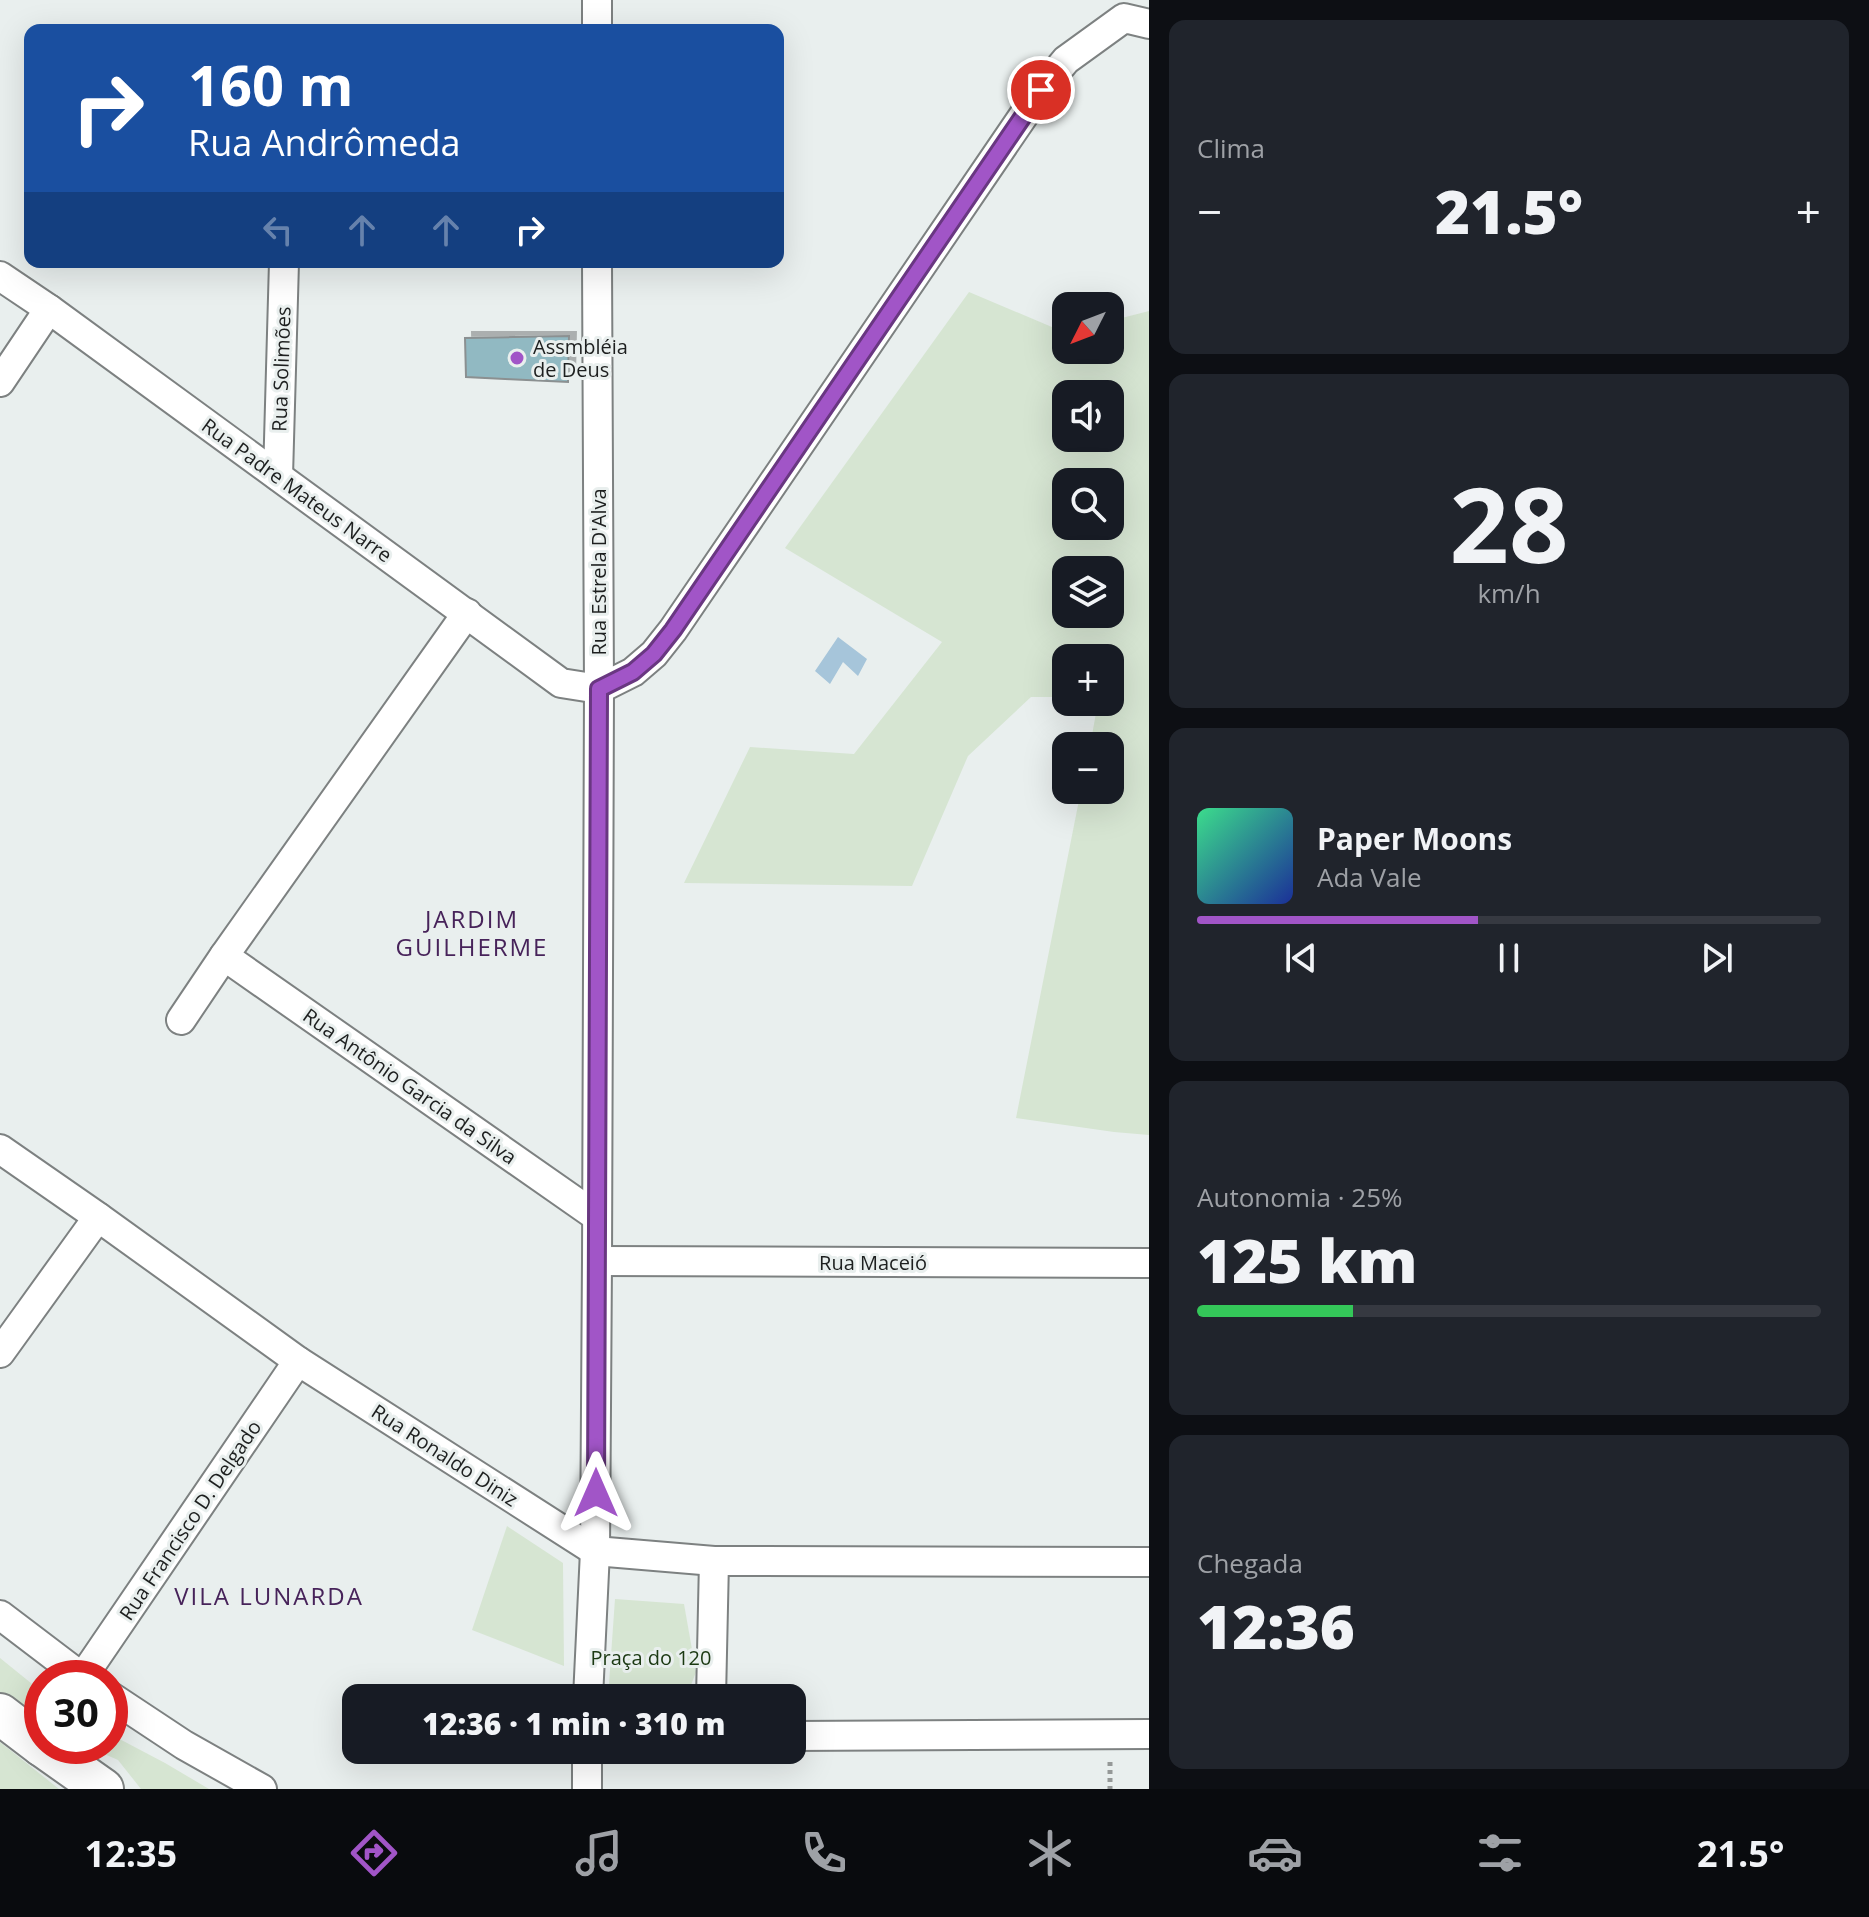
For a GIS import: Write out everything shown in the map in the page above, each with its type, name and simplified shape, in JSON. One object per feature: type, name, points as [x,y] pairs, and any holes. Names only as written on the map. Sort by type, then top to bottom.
[{"type":"street","points":[[597,0],[597,24]]},
{"type":"street","points":[[599,689],[633,672],[654,654],[673,630],[1041,90],[1066,60],[1124,18],[1149,24]]},
{"type":"street","name":"Rua Solimões","points":[[278,476],[284,268]]},
{"type":"street","name":"Rua Estrela D'Alva","points":[[589,1684],[595,1551],[597,1261],[597,268]]},
{"type":"street","name":"Rua Padre Mateus Narre","points":[[0,276],[561,683],[599,689]]},
{"type":"street","points":[[0,382],[49,309]]},
{"type":"street","points":[[181,1020],[467,613]]},
{"type":"street","name":"Rua Antônio Garcia da Silva","points":[[224,956],[596,1216]]},
{"type":"street","name":"Rua Ronaldo Diniz","points":[[0,1149],[298,1361],[595,1551],[714,1561],[1149,1562]]},
{"type":"street","points":[[0,1353],[98,1217]]},
{"type":"street","name":"Rua Maceió","points":[[597,1261],[1149,1263]]},
{"type":"street","name":"Rua Francisco D. Delgado","points":[[94,1660],[298,1361]]},
{"type":"street","points":[[711,1684],[714,1561]]},
{"type":"street","points":[[0,1615],[59,1660]]},
{"type":"street","points":[[128,1708],[184,1745],[262,1789]]},
{"type":"street","points":[[0,1714],[24,1731]]},
{"type":"street","points":[[806,1736],[1149,1734]]},
{"type":"street","points":[[69,1764],[103,1789]]},
{"type":"street","points":[[587,1764],[587,1789]]},
{"type":"green space","points":[[969,292],[1052,327],[1052,364],[1124,364],[1124,317],[1149,311],[1149,1135],[1016,1118],[1078,804],[1124,804],[1124,732],[1093,732],[1095,716],[1124,716],[1124,644],[1052,644],[1052,697],[1031,697],[968,756],[912,886],[684,883],[750,747],[854,754],[942,642],[785,548]]},
{"type":"green space","points":[[507,1526],[563,1563],[564,1666],[472,1630]]},
{"type":"green space","name":"Praça do 120","points":[[615,1599],[684,1604],[696,1672],[691,1684],[609,1684]]},
{"type":"green space","points":[[0,1658],[24,1677],[24,1715],[0,1708]]},
{"type":"green space","points":[[0,1742],[59,1789],[0,1789]]},
{"type":"green space","points":[[128,1743],[209,1789],[141,1789],[121,1764],[128,1764]]},
{"type":"water","points":[[838,637],[867,659],[858,676],[843,662],[830,684],[815,671]]},
{"type":"building","name":"Assmbléia de Deus","points":[[569,336],[568,382],[466,377],[465,338]]},
{"type":"place","name":"Assmbléia de Deus","points":[[517,358]]},
{"type":"district","name":"JARDIM GUILHERME","points":[[472,932]]},
{"type":"district","name":"VILA LUNARDA","points":[[269,1595]]},
{"type":"route","points":[[596,1493],[599,689],[633,672],[654,654],[673,630],[1041,90]]}]
